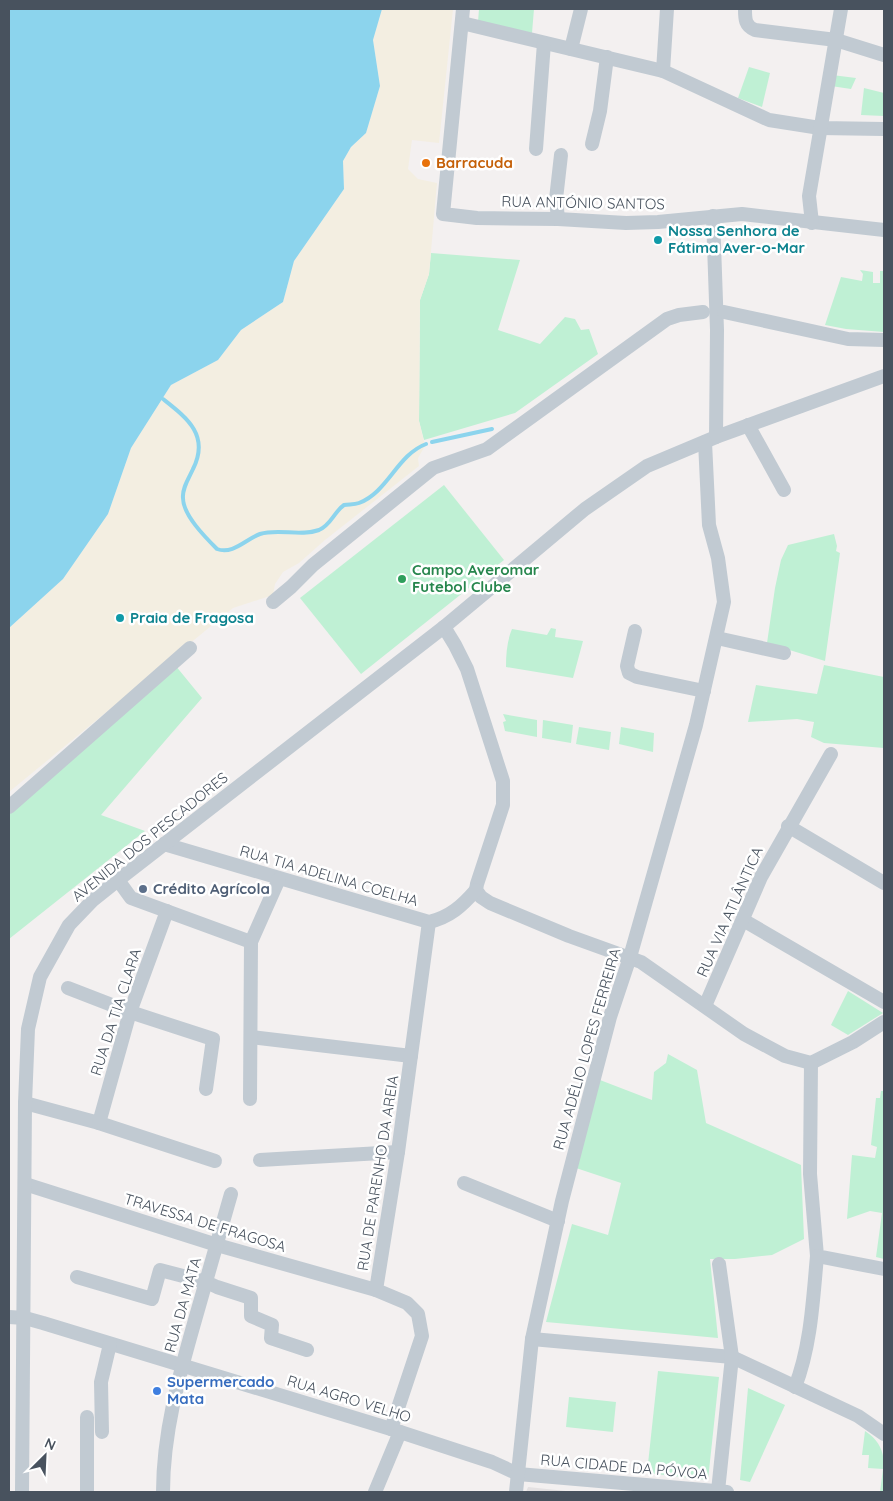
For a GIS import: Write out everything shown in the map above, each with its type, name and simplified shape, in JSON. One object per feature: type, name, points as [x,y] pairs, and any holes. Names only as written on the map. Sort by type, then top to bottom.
[{"type":"street","points":[[571,49],[581,9]]},
{"type":"street","points":[[664,71],[667,9]]},
{"type":"street","points":[[745,9],[747,24],[749,28],[755,30],[836,40],[884,55]]},
{"type":"street","points":[[812,223],[809,196],[841,9]]},
{"type":"street","points":[[462,16],[544,43],[664,71],[769,120],[820,128],[884,129]]},
{"type":"street","name":"RUA ANTÓNIO SANTOS","points":[[462,16],[443,214],[477,218],[558,219],[626,223],[742,214],[884,230]]},
{"type":"street","points":[[536,149],[544,43]]},
{"type":"street","points":[[592,144],[600,111],[607,58]]},
{"type":"street","points":[[558,219],[556,200],[560,155]]},
{"type":"street","name":"RUA ADÉLIO LOPES FERREIRA","points":[[516,1492],[532,1338],[558,1221],[610,1017],[630,957],[694,735],[724,602],[718,558],[709,524],[711,439],[717,330],[714,216]]},
{"type":"street","points":[[273,602],[313,565],[433,468],[486,449],[667,319],[679,315],[703,312]]},
{"type":"street","points":[[724,312],[848,339],[884,340]]},
{"type":"street","name":"AVENIDA DOS PESCADORES","points":[[22,1492],[25,1103],[28,1029],[40,977],[69,925],[93,900],[444,627],[585,509],[647,466],[711,439],[884,376]]},
{"type":"street","points":[[748,426],[784,490]]},
{"type":"street","points":[[444,627],[467,669],[503,781],[503,805],[477,884],[476,890],[481,897],[490,903],[569,936],[642,962],[744,1034],[784,1056],[811,1062],[853,1042],[884,1022]]},
{"type":"street","points":[[635,631],[627,666],[629,673],[637,678],[704,691]]},
{"type":"street","points":[[717,638],[784,653]]},
{"type":"street","points":[[9,807],[190,648]]},
{"type":"street","name":"RUA VIA ATLÂNTICA","points":[[705,1006],[761,877],[788,826],[831,754]]},
{"type":"street","points":[[788,826],[884,883]]},
{"type":"street","name":"RUA TIA ADELINA COELHA","points":[[164,844],[429,922],[443,919],[463,906],[476,890]]},
{"type":"street","points":[[250,1099],[251,942],[279,879]]},
{"type":"street","points":[[118,880],[131,898],[251,942]]},
{"type":"street","name":"RUA DA TIA CLARA","points":[[98,1123],[130,1012],[167,911]]},
{"type":"street","points":[[743,920],[884,1002]]},
{"type":"street","name":"RUA DE PARENHO DA AREIA","points":[[375,1492],[395,1431],[422,1336],[418,1314],[407,1303],[376,1290],[398,1152],[429,922]]},
{"type":"street","points":[[68,988],[130,1012],[213,1039],[206,1088]]},
{"type":"street","points":[[250,1037],[411,1056]]},
{"type":"street","points":[[795,1387],[802,1370],[814,1298],[817,1256],[810,1174],[811,1062]]},
{"type":"street","points":[[25,1103],[98,1123],[216,1160]]},
{"type":"street","points":[[260,1160],[398,1152]]},
{"type":"street","points":[[464,1183],[558,1221]]},
{"type":"street","name":"TRAVESSA DE FRAGOSA","points":[[25,1184],[217,1245],[376,1290]]},
{"type":"street","name":"RUA DA MATA","points":[[163,1492],[167,1436],[182,1365],[231,1194]]},
{"type":"street","points":[[817,1256],[884,1269]]},
{"type":"street","points":[[717,1492],[732,1357],[719,1264]]},
{"type":"street","points":[[77,1277],[152,1299],[160,1270],[206,1282],[251,1298],[251,1316],[272,1325],[271,1338],[307,1350]]},
{"type":"street","name":"RUA AGRO VELHO","points":[[9,1317],[24,1318],[182,1365],[492,1462],[518,1474]]},
{"type":"street","points":[[532,1338],[732,1357],[858,1416],[884,1434]]},
{"type":"street","points":[[102,1432],[101,1382],[110,1344]]},
{"type":"street","points":[[87,1417],[87,1492]]},
{"type":"street","name":"RUA CIDADE DA PÓVOA","points":[[518,1474],[717,1492]]},
{"type":"shaded area","points":[[528,1487],[575,1492],[526,1492]]},
{"type":"green space","points":[[479,9],[534,9],[532,33],[478,22]]},
{"type":"green space","points":[[749,67],[770,73],[762,107],[738,98]]},
{"type":"green space","points":[[832,75],[856,78],[851,89],[831,86]]},
{"type":"green space","points":[[864,88],[884,93],[884,116],[861,115]]},
{"type":"green space","points":[[431,253],[520,260],[498,330],[540,344],[565,317],[575,319],[581,330],[589,329],[598,354],[515,413],[424,440],[419,421],[420,300],[429,274]]},
{"type":"green space","points":[[860,270],[873,272],[873,283],[880,283],[880,271],[884,271],[884,332],[825,325],[841,277],[862,281],[863,274]]},
{"type":"green space","name":"Campo Averomar Futebol Clube","points":[[444,485],[504,560],[361,674],[300,598]]},
{"type":"green space","points":[[834,534],[837,546],[836,551],[840,553],[825,661],[767,643],[781,560],[788,545]]},
{"type":"green space","points":[[551,628],[556,629],[555,637],[583,641],[573,678],[506,667],[507,648],[512,629],[547,635]]},
{"type":"green space","points":[[175,665],[202,698],[101,815],[145,831],[9,939],[9,812]]},
{"type":"green space","points":[[824,665],[884,677],[884,748],[824,743],[811,737],[814,722],[797,719],[748,722],[756,685],[817,694]]},
{"type":"green space","points":[[503,714],[537,720],[537,737],[505,731],[503,722],[506,721]]},
{"type":"green space","points":[[543,720],[573,725],[571,743],[542,738]]},
{"type":"green space","points":[[579,727],[611,732],[609,750],[576,744]]},
{"type":"green space","points":[[621,727],[654,733],[653,752],[619,744]]},
{"type":"green space","points":[[848,991],[883,1013],[848,1035],[831,1025]]},
{"type":"green space","points":[[668,1054],[697,1070],[706,1123],[801,1165],[804,1239],[772,1255],[735,1259],[710,1259],[718,1338],[546,1322],[572,1224],[608,1235],[621,1183],[576,1168],[600,1080],[652,1100],[654,1072],[666,1063]]},
{"type":"green space","points":[[881,1091],[884,1091],[884,1259],[876,1257],[882,1213],[870,1211],[847,1219],[852,1155],[875,1158],[877,1147],[871,1145],[876,1098],[880,1098]]},
{"type":"green space","points":[[658,1371],[719,1377],[708,1480],[647,1473]]},
{"type":"green space","points":[[748,1388],[785,1405],[750,1482],[740,1480]]},
{"type":"green space","points":[[569,1397],[616,1402],[613,1432],[566,1427]]},
{"type":"green space","points":[[865,1431],[873,1437],[882,1451],[884,1458],[884,1492],[880,1492],[883,1469],[868,1468],[869,1455],[862,1455]]},
{"type":"sand","points":[[382,9],[453,9],[439,143],[412,140],[408,169],[418,179],[437,183],[429,274],[420,300],[419,421],[425,446],[418,458],[419,466],[325,540],[299,563],[283,572],[275,584],[273,595],[233,608],[9,792],[9,628],[63,579],[108,514],[131,448],[171,385],[218,360],[241,330],[283,302],[294,261],[344,189],[343,161],[351,147],[366,133],[380,86],[373,40]]},
{"type":"water","points":[[9,9],[382,9],[373,40],[380,86],[366,133],[351,147],[343,161],[344,189],[294,261],[283,302],[241,330],[218,360],[171,385],[131,448],[108,514],[63,579],[9,628]]},
{"type":"waterway","points":[[163,399],[188,421],[197,437],[199,446],[198,457],[185,487],[183,494],[184,505],[195,525],[217,549],[228,550],[234,548],[255,536],[267,532],[304,533],[323,528],[344,505],[357,504],[378,491],[407,456],[426,444]]},
{"type":"waterway","points":[[432,442],[492,429]]},
{"type":"place","name":"Barracuda","points":[[426,163]]},
{"type":"place","name":"Nossa Senhora de Fátima Aver-o-Mar","points":[[658,240]]},
{"type":"place","name":"Campo Averomar Futebol Clube","points":[[402,579]]},
{"type":"place","name":"Praia de Fragosa","points":[[120,618]]},
{"type":"place","name":"Crédito Agrícola","points":[[143,889]]},
{"type":"place","name":"Supermercado Mata","points":[[157,1391]]}]
